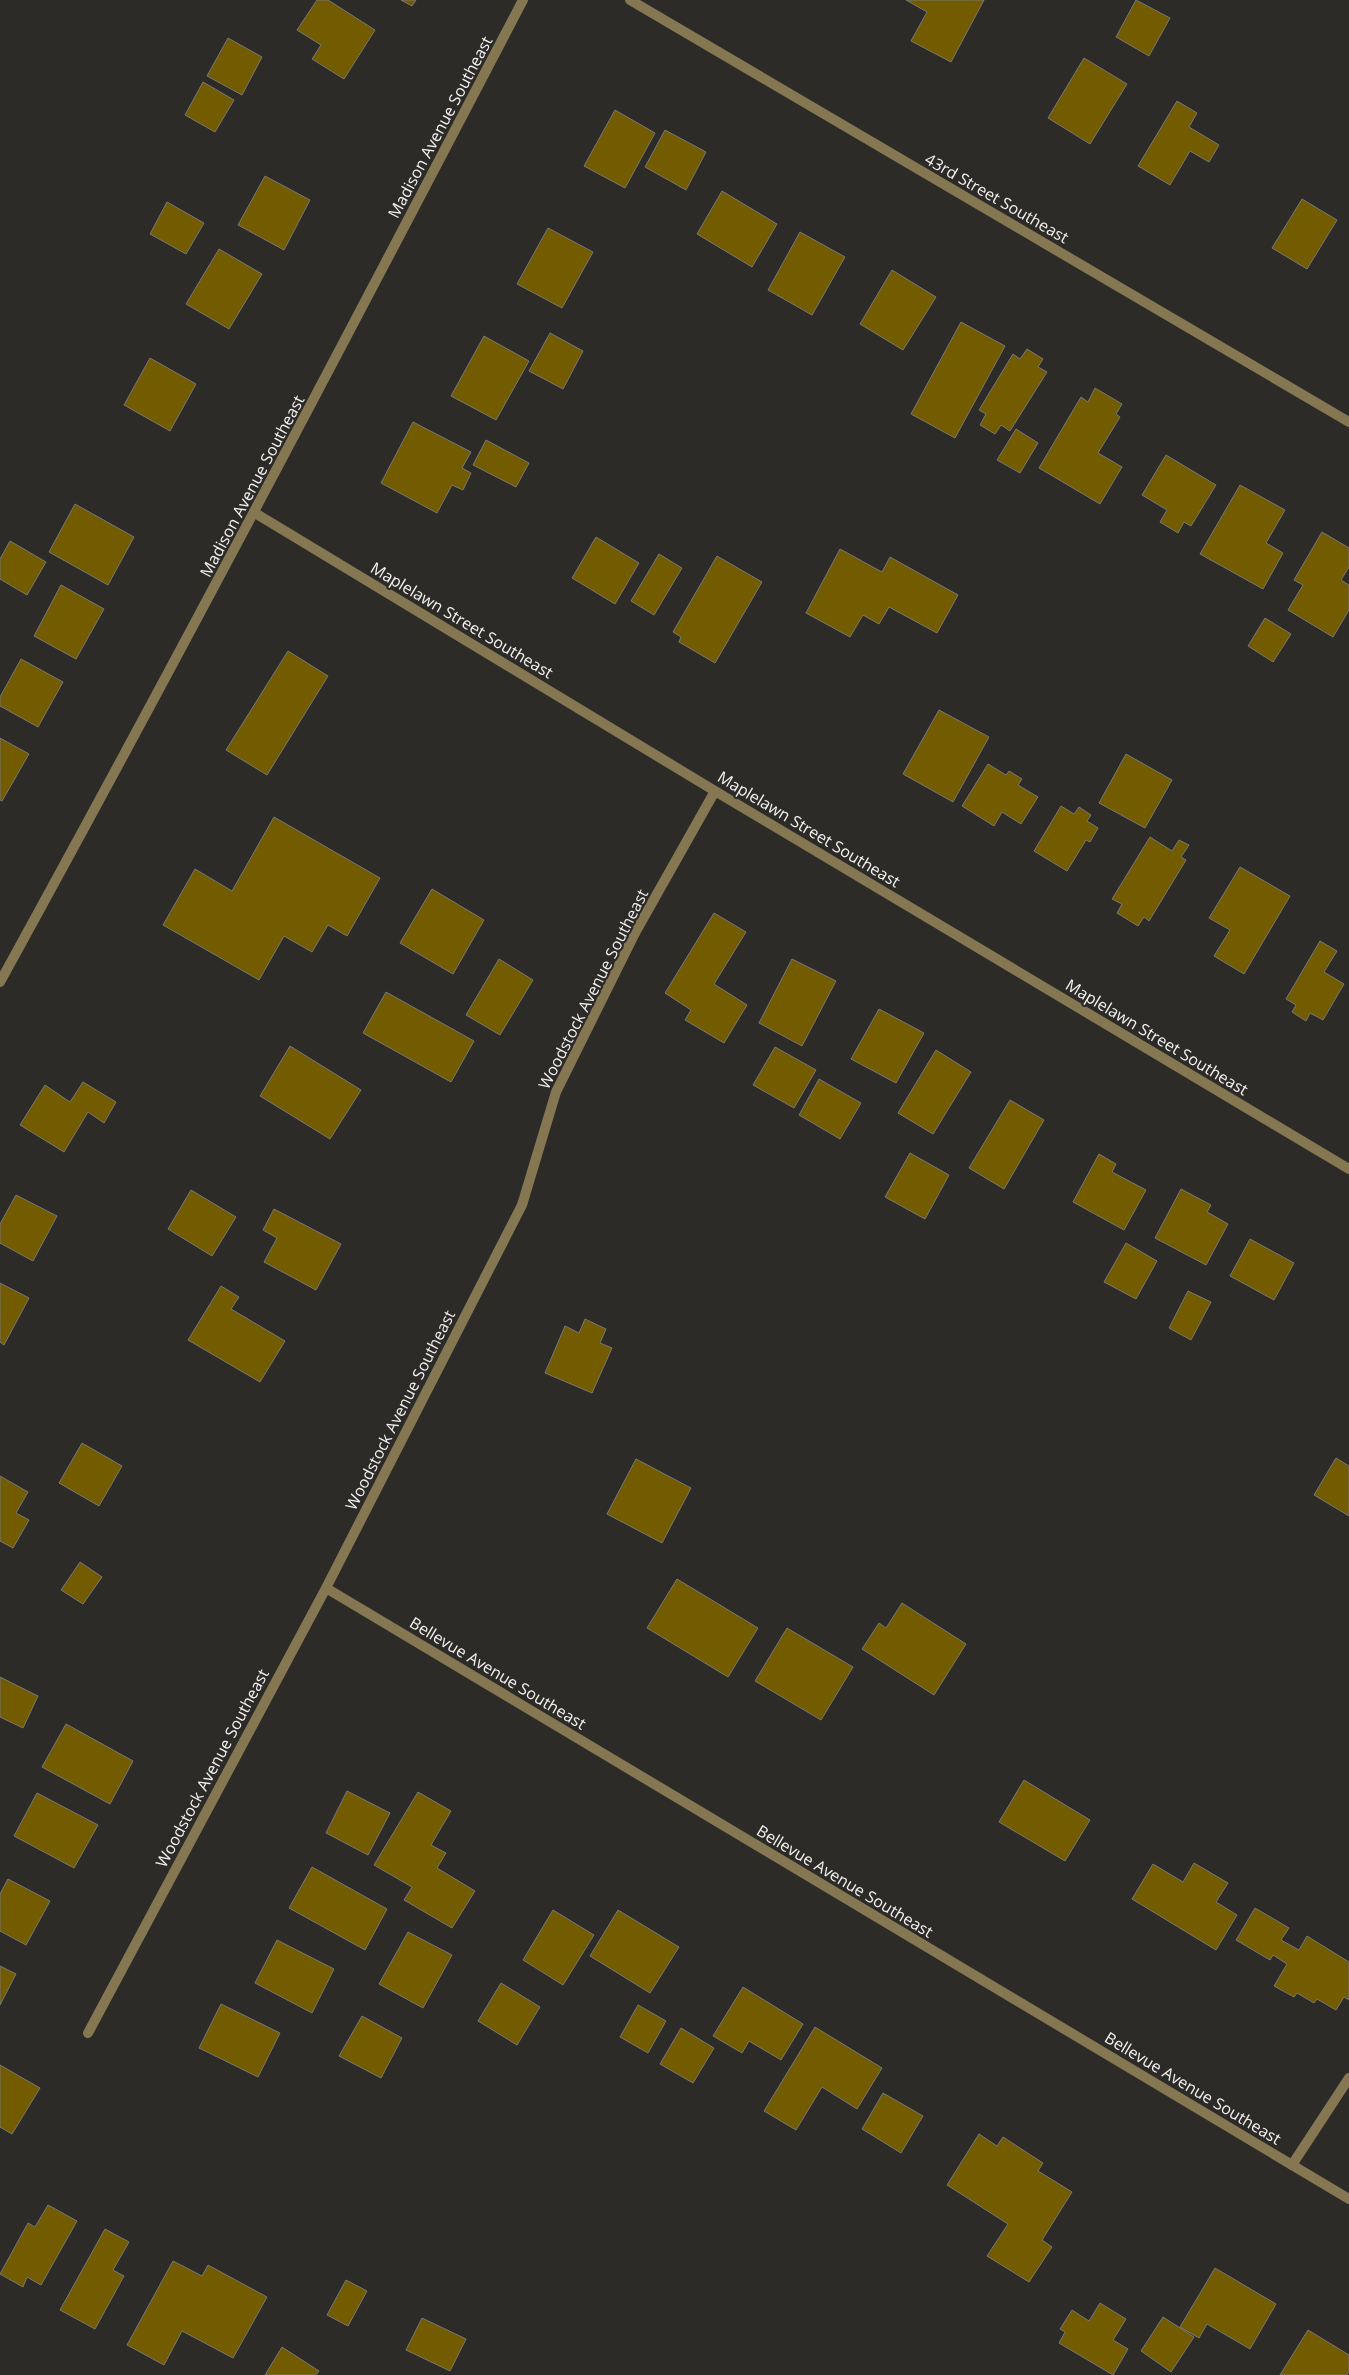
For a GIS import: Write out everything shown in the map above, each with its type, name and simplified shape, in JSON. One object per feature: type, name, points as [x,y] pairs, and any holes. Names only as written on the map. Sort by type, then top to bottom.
[{"type":"street","name":"Madison Avenue Southeast","points":[[0,982],[135,737],[255,512],[523,0]]},
{"type":"street","name":"43rd Street Southeast","points":[[630,0],[1349,422]]},
{"type":"street","name":"Maplelawn Street Southeast","points":[[255,512],[715,791],[1349,1170]]},
{"type":"street","name":"Woodstock Avenue Southeast","points":[[88,2033],[326,1588],[522,1205],[556,1092],[635,933],[715,791]]},
{"type":"street","name":"Bellevue Avenue Southeast","points":[[326,1588],[1349,2199]]},
{"type":"street","points":[[1292,2165],[1349,2078]]},
{"type":"building","points":[[317,0],[328,0],[375,30],[344,79],[312,59],[321,45],[297,30]]},
{"type":"building","points":[[401,0],[416,0],[412,6]]},
{"type":"building","points":[[906,0],[984,0],[951,62],[911,41],[927,12]]},
{"type":"building","points":[[1136,0],[1170,18],[1149,56],[1116,37]]},
{"type":"building","points":[[228,38],[262,57],[242,95],[207,76]]},
{"type":"building","points":[[1084,58],[1127,84],[1090,144],[1048,118]]},
{"type":"building","points":[[203,82],[234,100],[215,132],[185,115]]},
{"type":"building","points":[[1177,101],[1197,113],[1189,127],[1219,145],[1209,162],[1190,151],[1170,185],[1138,166]]},
{"type":"building","points":[[615,110],[655,133],[625,188],[584,166]]},
{"type":"building","points":[[665,130],[706,152],[686,190],[645,167]]},
{"type":"building","points":[[265,176],[310,200],[284,250],[238,225]]},
{"type":"building","points":[[722,191],[777,224],[752,267],[697,234]]},
{"type":"building","points":[[1302,199],[1337,220],[1307,269],[1272,248]]},
{"type":"building","points":[[167,202],[204,223],[186,254],[150,234]]},
{"type":"building","points":[[548,228],[593,252],[562,308],[517,284]]},
{"type":"building","points":[[800,232],[845,257],[812,315],[768,290]]},
{"type":"building","points":[[219,249],[262,274],[229,329],[186,304]]},
{"type":"building","points":[[892,270],[936,297],[903,350],[860,324]]},
{"type":"building","points":[[961,322],[1005,346],[955,438],[911,414]]},
{"type":"building","points":[[550,333],[583,351],[563,389],[529,371]]},
{"type":"building","points":[[484,336],[529,361],[496,420],[451,396]]},
{"type":"building","points":[[1027,349],[1043,359],[1038,367],[1047,372],[1010,431],[1001,425],[995,434],[980,425],[986,414],[979,410],[1013,354],[1020,359]]},
{"type":"building","points":[[150,358],[196,384],[170,431],[124,405]]},
{"type":"building","points":[[1095,388],[1122,404],[1116,414],[1120,417],[1098,453],[1122,467],[1100,504],[1039,468],[1081,397],[1088,402]]},
{"type":"building","points":[[413,422],[471,452],[462,468],[471,473],[463,490],[452,485],[437,513],[381,483]]},
{"type":"building","points":[[1016,429],[1038,443],[1020,473],[997,460]]},
{"type":"building","points":[[486,440],[529,463],[516,487],[473,465]]},
{"type":"building","points":[[1166,455],[1216,485],[1191,526],[1184,522],[1178,533],[1160,522],[1167,510],[1142,495]]},
{"type":"building","points":[[1240,485],[1285,510],[1266,543],[1283,553],[1263,589],[1200,554]]},
{"type":"building","points":[[75,504],[134,537],[108,585],[49,552]]},
{"type":"building","points":[[1322,532],[1349,548],[1349,567],[1341,580],[1349,585],[1349,610],[1333,637],[1288,610],[1303,585],[1294,580]]},
{"type":"building","points":[[596,537],[639,563],[615,604],[572,578]]},
{"type":"building","points":[[10,541],[46,562],[27,595],[0,579],[0,559]]},
{"type":"building","points":[[840,549],[882,572],[890,557],[958,595],[937,633],[889,607],[879,624],[863,615],[850,637],[806,613]]},
{"type":"building","points":[[659,554],[682,568],[654,615],[631,601]]},
{"type":"building","points":[[717,556],[762,582],[715,663],[679,642],[681,637],[673,632]]},
{"type":"building","points":[[61,585],[104,609],[76,659],[34,636]]},
{"type":"building","points":[[1265,618],[1291,634],[1273,662],[1248,646]]},
{"type":"building","points":[[288,651],[328,676],[267,775],[226,750]]},
{"type":"building","points":[[21,659],[63,682],[38,727],[0,706],[0,697]]},
{"type":"building","points":[[939,710],[989,737],[953,802],[903,774]]},
{"type":"building","points":[[0,738],[29,754],[2,801],[0,800]]},
{"type":"building","points":[[1126,754],[1172,780],[1145,828],[1099,803]]},
{"type":"building","points":[[988,764],[1006,775],[1009,771],[1022,779],[1018,785],[1038,797],[1021,824],[1002,812],[994,826],[962,806]]},
{"type":"building","points":[[1061,806],[1074,814],[1079,807],[1091,815],[1087,821],[1098,828],[1090,842],[1086,840],[1067,871],[1034,851]]},
{"type":"building","points":[[274,817],[380,878],[347,936],[328,925],[312,952],[284,936],[259,980],[163,925],[195,869],[232,891]]},
{"type":"building","points":[[1150,837],[1172,851],[1179,840],[1189,845],[1181,857],[1186,860],[1149,921],[1144,917],[1138,926],[1117,913],[1122,904],[1112,899]]},
{"type":"building","points":[[1240,867],[1290,896],[1244,974],[1214,956],[1230,930],[1209,918]]},
{"type":"building","points":[[432,889],[484,920],[453,974],[400,943]]},
{"type":"building","points":[[714,913],[746,932],[714,984],[747,1005],[724,1043],[685,1020],[691,1010],[665,993]]},
{"type":"building","points":[[1320,941],[1337,951],[1324,972],[1344,984],[1323,1020],[1310,1013],[1306,1021],[1292,1012],[1296,1005],[1286,999]]},
{"type":"building","points":[[499,959],[533,980],[500,1035],[466,1015]]},
{"type":"building","points":[[792,959],[836,981],[802,1046],[759,1023]]},
{"type":"building","points":[[386,992],[474,1041],[451,1082],[363,1033]]},
{"type":"building","points":[[879,1009],[924,1033],[896,1083],[851,1059]]},
{"type":"building","points":[[290,1046],[361,1090],[330,1139],[260,1096]]},
{"type":"building","points":[[775,1047],[816,1070],[794,1108],[753,1085]]},
{"type":"building","points":[[936,1050],[971,1072],[933,1134],[898,1113]]},
{"type":"building","points":[[819,1079],[861,1103],[840,1139],[799,1115]]},
{"type":"building","points":[[83,1082],[116,1102],[104,1123],[88,1112],[64,1152],[20,1125],[45,1085],[70,1102]]},
{"type":"building","points":[[1010,1100],[1044,1120],[1004,1189],[969,1168]]},
{"type":"building","points":[[910,1153],[949,1175],[925,1219],[885,1197]]},
{"type":"building","points":[[1099,1154],[1116,1164],[1112,1172],[1146,1190],[1124,1230],[1073,1202]]},
{"type":"building","points":[[1181,1189],[1211,1205],[1207,1212],[1228,1224],[1206,1265],[1155,1238]]},
{"type":"building","points":[[191,1190],[236,1217],[212,1256],[168,1229]]},
{"type":"building","points":[[16,1195],[57,1216],[33,1261],[0,1243],[0,1224]]},
{"type":"building","points":[[274,1209],[341,1244],[316,1290],[264,1262],[277,1238],[263,1230]]},
{"type":"building","points":[[1250,1239],[1294,1263],[1274,1300],[1230,1276]]},
{"type":"building","points":[[1126,1243],[1157,1261],[1136,1299],[1104,1282]]},
{"type":"building","points":[[0,1283],[29,1298],[4,1345],[0,1342]]},
{"type":"building","points":[[221,1286],[239,1297],[231,1309],[285,1341],[260,1382],[188,1340]]},
{"type":"building","points":[[1188,1291],[1211,1302],[1191,1340],[1169,1328]]},
{"type":"building","points":[[585,1319],[606,1329],[600,1343],[612,1348],[592,1393],[545,1373],[565,1326],[579,1333]]},
{"type":"building","points":[[82,1443],[122,1466],[99,1506],[59,1483]]},
{"type":"building","points":[[1336,1458],[1349,1466],[1349,1516],[1314,1495]]},
{"type":"building","points":[[636,1459],[691,1488],[662,1543],[607,1514]]},
{"type":"building","points":[[0,1476],[28,1492],[16,1513],[29,1520],[13,1548],[0,1541]]},
{"type":"building","points":[[80,1562],[102,1577],[83,1604],[61,1590]]},
{"type":"building","points":[[677,1579],[758,1628],[728,1677],[647,1628]]},
{"type":"building","points":[[902,1603],[966,1644],[934,1695],[862,1649],[879,1623],[886,1628]]},
{"type":"building","points":[[787,1628],[853,1667],[821,1720],[755,1681]]},
{"type":"building","points":[[0,1677],[38,1696],[23,1728],[0,1717]]},
{"type":"building","points":[[66,1724],[133,1761],[110,1804],[42,1767]]},
{"type":"building","points":[[1024,1780],[1090,1820],[1065,1861],[999,1822]]},
{"type":"building","points":[[347,1791],[390,1813],[368,1855],[326,1833]]},
{"type":"building","points":[[418,1792],[451,1811],[431,1845],[446,1853],[437,1868],[475,1891],[452,1928],[404,1900],[412,1887],[374,1865]]},
{"type":"building","points":[[37,1793],[98,1825],[74,1868],[14,1836]]},
{"type":"building","points":[[1194,1863],[1228,1883],[1216,1902],[1237,1915],[1216,1950],[1132,1899],[1153,1864],[1183,1882]]},
{"type":"building","points":[[312,1867],[387,1909],[365,1950],[289,1908]]},
{"type":"building","points":[[8,1879],[50,1901],[26,1945],[0,1931],[0,1894]]},
{"type":"building","points":[[1255,1908],[1289,1928],[1281,1940],[1299,1950],[1307,1936],[1349,1962],[1349,2000],[1344,1997],[1336,2010],[1317,1999],[1314,2003],[1297,1993],[1294,1997],[1274,1986],[1287,1964],[1273,1955],[1270,1960],[1236,1940]]},
{"type":"building","points":[[553,1910],[594,1935],[563,1985],[523,1960]]},
{"type":"building","points":[[618,1910],[679,1947],[650,1993],[590,1956]]},
{"type":"building","points":[[408,1932],[452,1955],[423,2008],[379,1984]]},
{"type":"building","points":[[277,1940],[334,1969],[312,2013],[255,1983]]},
{"type":"building","points":[[0,1966],[16,1974],[0,2005]]},
{"type":"building","points":[[501,1983],[540,2007],[517,2045],[478,2021]]},
{"type":"building","points":[[743,1987],[803,2024],[781,2060],[749,2041],[742,2053],[713,2036]]},
{"type":"building","points":[[221,2004],[280,2033],[258,2077],[199,2048]]},
{"type":"building","points":[[638,2005],[666,2021],[648,2053],[620,2037]]},
{"type":"building","points":[[362,2016],[402,2038],[381,2078],[339,2056]]},
{"type":"building","points":[[815,2027],[882,2068],[857,2109],[822,2087],[796,2130],[764,2111]]},
{"type":"building","points":[[681,2028],[714,2048],[693,2083],[660,2064]]},
{"type":"building","points":[[0,2065],[40,2088],[12,2134],[0,2127]]},
{"type":"building","points":[[883,2093],[923,2116],[901,2153],[862,2129]]},
{"type":"building","points":[[979,2134],[997,2146],[1003,2137],[1043,2163],[1038,2171],[1072,2192],[1042,2240],[1052,2247],[1029,2282],[987,2256],[1008,2224],[947,2185]]},
{"type":"building","points":[[48,2205],[77,2221],[41,2285],[27,2277],[23,2287],[0,2274],[28,2223],[35,2227]]},
{"type":"building","points":[[105,2229],[129,2242],[113,2270],[124,2276],[95,2329],[60,2310]]},
{"type":"building","points":[[173,2261],[202,2276],[208,2265],[267,2297],[233,2358],[182,2331],[164,2365],[127,2345]]},
{"type":"building","points":[[1215,2268],[1276,2304],[1250,2349],[1207,2324],[1199,2338],[1180,2327]]},
{"type":"building","points":[[346,2280],[367,2291],[348,2326],[327,2315]]},
{"type":"building","points":[[1100,2303],[1126,2319],[1113,2340],[1128,2349],[1113,2375],[1059,2343],[1065,2332],[1060,2329],[1072,2310],[1089,2321]]},
{"type":"building","points":[[1163,2317],[1194,2337],[1171,2372],[1141,2351]]},
{"type":"building","points":[[422,2318],[466,2339],[450,2371],[406,2350]]},
{"type":"building","points":[[1308,2330],[1349,2355],[1349,2371],[1347,2375],[1280,2375]]},
{"type":"building","points":[[282,2347],[319,2371],[316,2375],[265,2375]]}]
